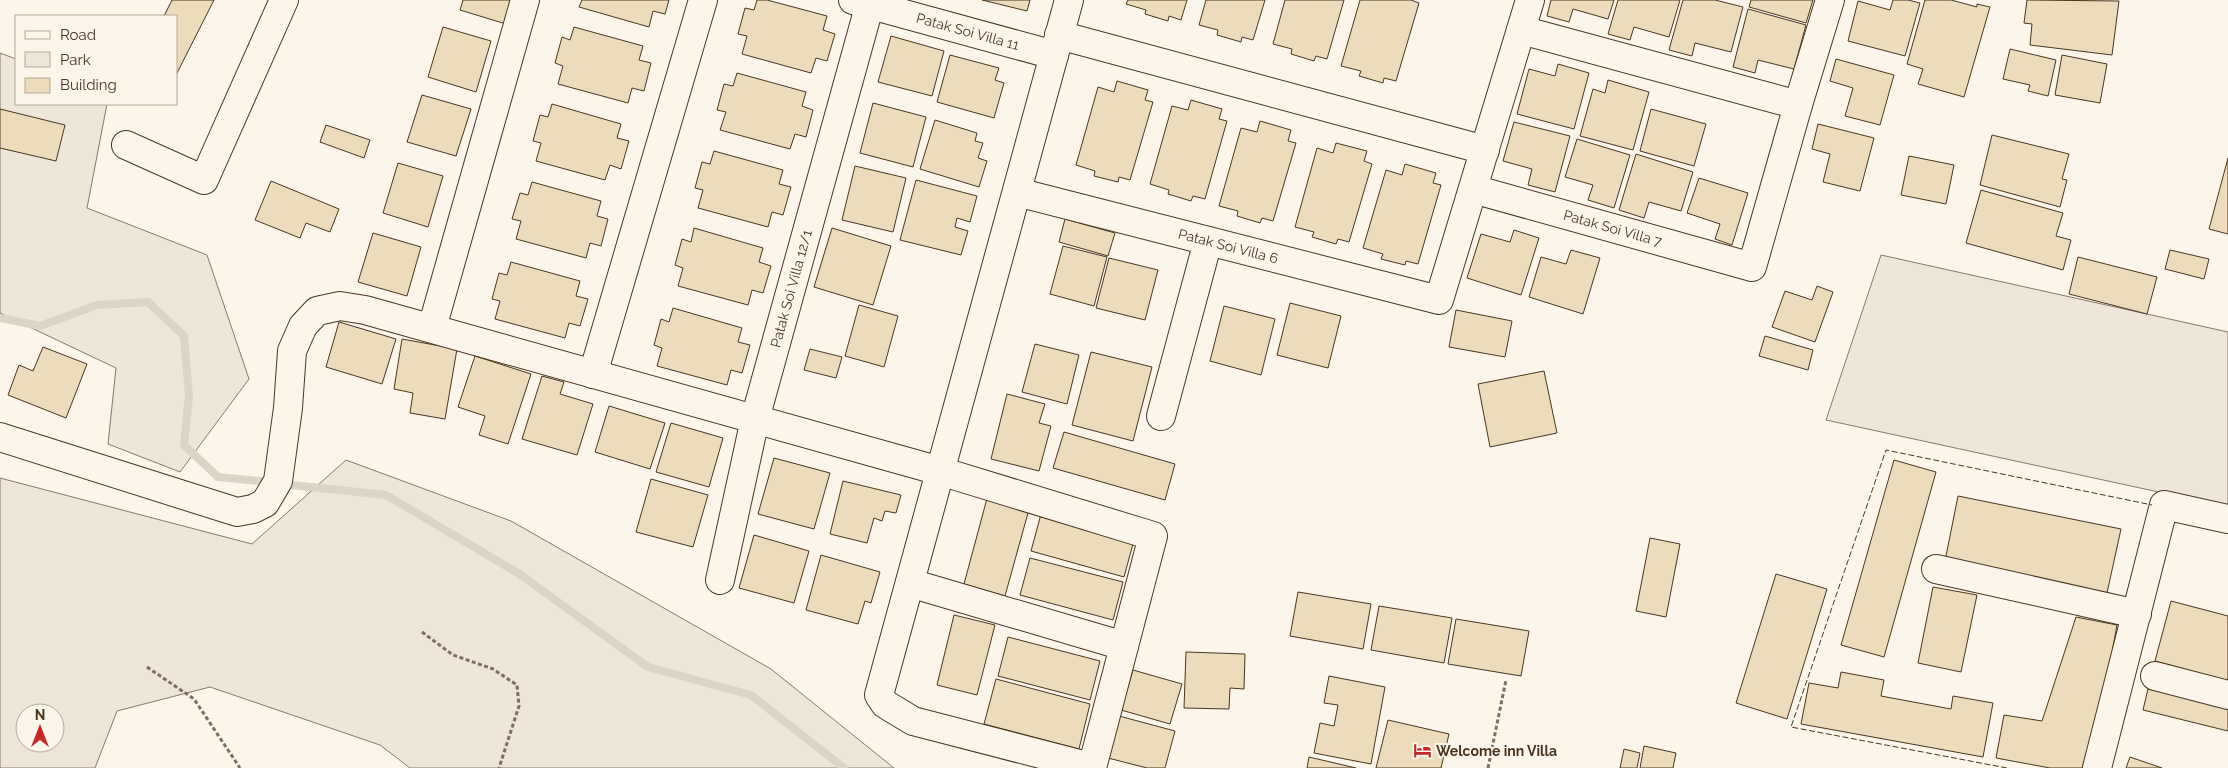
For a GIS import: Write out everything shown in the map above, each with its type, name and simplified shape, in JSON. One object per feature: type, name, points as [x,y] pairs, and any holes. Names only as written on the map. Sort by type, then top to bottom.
[{"type":"street","points":[[126,145],[204,180],[284,0]]},
{"type":"street","points":[[432,328],[525,0]]},
{"type":"street","points":[[593,374],[703,0]]},
{"type":"street","points":[[0,438],[237,512],[253,509],[265,503],[275,487],[288,408],[292,351],[303,326],[317,311],[340,306],[365,310],[432,328],[940,471],[1153,536],[1092,768],[913,721],[885,704],[879,695],[940,471],[1017,192],[1069,0]]},
{"type":"street","points":[[1473,189],[1530,0]]},
{"type":"street","points":[[1521,30],[1798,105],[1830,0]]},
{"type":"street","name":"Patak Soi Villa 11","points":[[865,2],[1057,45],[1485,150]]},
{"type":"street","name":"Patak Soi Villa 12/1","points":[[720,580],[755,419],[865,2]]},
{"type":"street","name":"Patak Soi Villa 7","points":[[1473,189],[1752,267],[1798,105]]},
{"type":"street","name":"Patak Soi Villa 6","points":[[1017,192],[1439,300],[1473,189]]},
{"type":"street","points":[[1161,416],[1208,241]]},
{"type":"street","points":[[2098,768],[2164,505],[2228,519]]},
{"type":"street","points":[[1936,570],[2137,614]]},
{"type":"street","points":[[910,583],[1124,646]]},
{"type":"street","points":[[2155,676],[2228,695]]},
{"type":"path","points":[[422,632],[453,655],[493,669],[517,685],[519,706],[499,768]]},
{"type":"path","points":[[147,667],[194,699],[240,768]]},
{"type":"path","points":[[1488,768],[1506,680]]},
{"type":"green space","points":[[0,53],[15,59],[15,105],[107,105],[87,208],[207,255],[249,379],[180,472],[108,444],[116,368],[0,313]]},
{"type":"green space","points":[[1881,255],[2228,332],[2228,507],[1826,420]]},
{"type":"green space","points":[[346,460],[511,521],[771,669],[894,768],[410,768],[380,745],[210,687],[117,711],[95,768],[0,768],[0,478],[252,544]]},
{"type":"building","points":[[172,0],[214,0],[178,71],[178,15],[164,15]]},
{"type":"building","points":[[463,0],[513,0],[506,24],[460,10]]},
{"type":"building","points":[[582,0],[669,0],[665,14],[653,11],[649,27],[579,7]]},
{"type":"building","points":[[757,0],[767,0],[827,16],[823,30],[835,34],[827,61],[816,58],[811,73],[742,54],[747,36],[738,34],[745,8],[754,10]]},
{"type":"building","points":[[982,0],[1030,0],[1027,11]]},
{"type":"building","points":[[1128,0],[1187,0],[1181,20],[1169,16],[1168,21],[1145,14],[1146,10],[1126,4]]},
{"type":"building","points":[[1206,0],[1265,0],[1253,40],[1242,37],[1241,42],[1217,35],[1218,30],[1199,25]]},
{"type":"building","points":[[1285,0],[1344,0],[1327,59],[1316,56],[1314,61],[1291,54],[1292,49],[1273,44]]},
{"type":"building","points":[[1360,0],[1411,0],[1419,3],[1396,81],[1384,78],[1383,83],[1359,76],[1361,71],[1341,66]]},
{"type":"building","points":[[1551,0],[1614,0],[1608,19],[1573,9],[1569,22],[1547,16]]},
{"type":"building","points":[[1618,0],[1680,0],[1669,37],[1634,27],[1630,40],[1608,34]]},
{"type":"building","points":[[1683,0],[1715,0],[1743,7],[1731,52],[1695,43],[1692,56],[1669,50]]},
{"type":"building","points":[[1751,0],[1813,0],[1806,23],[1749,7]]},
{"type":"building","points":[[1893,0],[1908,0],[1920,3],[1905,56],[1848,41],[1858,1],[1890,10]]},
{"type":"building","points":[[1925,0],[1951,0],[1977,7],[1977,4],[1990,7],[1964,97],[1918,84],[1923,69],[1907,64]]},
{"type":"building","points":[[2027,0],[2119,1],[2112,55],[2030,45],[2032,24],[2024,23]]},
{"type":"building","points":[[1748,9],[1806,25],[1794,69],[1758,60],[1755,73],[1733,67]]},
{"type":"building","points":[[443,27],[491,41],[476,92],[428,77]]},
{"type":"building","points":[[574,27],[643,46],[639,60],[651,63],[644,91],[632,88],[628,103],[558,84],[563,66],[555,63],[562,37],[570,40]]},
{"type":"building","points":[[891,36],[944,51],[932,96],[878,82]]},
{"type":"building","points":[[2010,49],[2056,60],[2048,96],[2028,91],[2030,85],[2003,79]]},
{"type":"building","points":[[950,55],[999,68],[995,80],[1004,83],[994,118],[937,102]]},
{"type":"building","points":[[2062,55],[2107,64],[2100,103],[2055,95]]},
{"type":"building","points":[[1836,59],[1894,75],[1880,125],[1845,116],[1853,88],[1830,81]]},
{"type":"building","points":[[1558,64],[1589,73],[1574,129],[1517,114],[1529,69],[1555,76]]},
{"type":"building","points":[[737,73],[806,92],[802,106],[813,110],[806,137],[795,134],[790,149],[720,130],[726,112],[717,110],[724,84],[733,86]]},
{"type":"building","points":[[1608,80],[1649,92],[1633,150],[1580,136],[1593,89],[1605,93]]},
{"type":"building","points":[[1117,81],[1148,90],[1145,100],[1153,102],[1130,180],[1119,177],[1118,182],[1094,176],[1095,171],[1076,165],[1098,87],[1114,92]]},
{"type":"building","points":[[422,95],[471,109],[456,156],[407,142]]},
{"type":"building","points":[[1191,100],[1222,109],[1219,119],[1227,121],[1205,199],[1193,196],[1191,201],[1168,194],[1169,190],[1150,184],[1172,106],[1188,110]]},
{"type":"building","points":[[873,103],[926,117],[913,167],[860,153]]},
{"type":"building","points":[[552,104],[621,124],[617,138],[629,141],[621,169],[610,165],[605,180],[536,161],[541,143],[533,141],[540,115],[548,117]]},
{"type":"building","points":[[0,109],[65,125],[56,161],[0,148]]},
{"type":"building","points":[[1651,109],[1706,124],[1694,166],[1640,151]]},
{"type":"building","points":[[935,120],[977,133],[975,141],[983,143],[978,158],[987,161],[979,187],[920,169]]},
{"type":"building","points":[[1260,121],[1291,130],[1288,141],[1296,143],[1273,221],[1262,218],[1260,223],[1237,216],[1238,211],[1219,206],[1241,128],[1257,132]]},
{"type":"building","points":[[1514,122],[1570,136],[1555,192],[1528,185],[1532,169],[1503,161]]},
{"type":"building","points":[[1818,124],[1874,138],[1860,191],[1823,182],[1830,154],[1812,149]]},
{"type":"building","points":[[326,125],[370,140],[364,158],[320,142]]},
{"type":"building","points":[[1992,135],[2069,154],[2062,179],[2067,180],[2060,207],[1980,185]]},
{"type":"building","points":[[1577,139],[1630,155],[1614,208],[1588,200],[1593,185],[1565,177]]},
{"type":"building","points":[[1336,143],[1367,151],[1364,161],[1372,164],[1349,242],[1338,239],[1336,244],[1312,237],[1314,232],[1295,227],[1317,148],[1333,153]]},
{"type":"building","points":[[714,151],[783,170],[779,184],[791,187],[783,215],[772,212],[768,227],[698,208],[703,190],[695,188],[702,162],[710,164]]},
{"type":"building","points":[[1636,154],[1693,172],[1681,211],[1649,202],[1644,218],[1619,210]]},
{"type":"building","points":[[1909,156],[1954,165],[1946,204],[1901,195]]},
{"type":"building","points":[[2228,158],[2228,234],[2209,229]]},
{"type":"building","points":[[398,163],[443,176],[428,227],[383,213]]},
{"type":"building","points":[[1405,164],[1436,173],[1433,183],[1441,185],[1418,264],[1406,261],[1405,265],[1381,259],[1383,254],[1363,248],[1386,170],[1402,175]]},
{"type":"building","points":[[855,166],[906,178],[893,232],[842,220]]},
{"type":"building","points":[[1699,178],[1748,193],[1732,245],[1715,239],[1720,224],[1687,213]]},
{"type":"building","points":[[916,180],[977,196],[970,222],[957,218],[955,227],[968,231],[961,255],[900,240]]},
{"type":"building","points":[[271,181],[339,209],[330,232],[306,223],[300,238],[255,220]]},
{"type":"building","points":[[532,182],[601,201],[597,216],[608,219],[601,246],[590,243],[586,258],[516,239],[521,221],[512,219],[520,193],[528,195]]},
{"type":"building","points":[[1981,190],[2063,213],[2056,236],[2071,240],[2063,270],[1966,243]]},
{"type":"building","points":[[1065,219],[1115,233],[1108,256],[1059,242]]},
{"type":"building","points":[[694,228],[763,248],[759,262],[771,266],[763,293],[752,290],[748,305],[678,286],[683,268],[675,265],[682,239],[691,242]]},
{"type":"building","points":[[832,228],[891,246],[873,305],[814,287]]},
{"type":"building","points":[[1514,230],[1539,238],[1521,295],[1467,278],[1481,234],[1510,242]]},
{"type":"building","points":[[373,233],[421,247],[407,296],[358,282]]},
{"type":"building","points":[[1063,246],[1107,257],[1094,306],[1050,294]]},
{"type":"building","points":[[1571,250],[1600,258],[1583,314],[1529,297],[1541,257],[1566,264]]},
{"type":"building","points":[[2170,250],[2209,259],[2204,279],[2165,269]]},
{"type":"building","points":[[2078,257],[2157,277],[2147,314],[2069,294]]},
{"type":"building","points":[[1109,258],[1158,270],[1145,320],[1096,308]]},
{"type":"building","points":[[511,262],[580,281],[576,296],[588,299],[580,326],[569,323],[565,338],[495,319],[500,301],[492,299],[499,273],[507,275]]},
{"type":"building","points":[[1817,286],[1833,292],[1815,342],[1772,327],[1785,291],[1812,300]]},
{"type":"building","points":[[1290,303],[1341,316],[1328,368],[1277,355]]},
{"type":"building","points":[[859,305],[898,316],[884,367],[845,356]]},
{"type":"building","points":[[1224,306],[1275,319],[1261,375],[1210,361]]},
{"type":"building","points":[[673,308],[742,328],[738,342],[750,345],[742,373],[731,370],[727,385],[657,366],[662,348],[654,345],[661,319],[669,322]]},
{"type":"building","points":[[1456,310],[1512,321],[1505,357],[1449,347]]},
{"type":"building","points":[[339,322],[396,339],[382,384],[326,367]]},
{"type":"building","points":[[1765,336],[1813,350],[1808,370],[1759,356]]},
{"type":"building","points":[[402,339],[457,349],[445,419],[410,413],[413,393],[394,389]]},
{"type":"building","points":[[1035,344],[1079,355],[1067,404],[1022,392]]},
{"type":"building","points":[[43,347],[87,364],[66,418],[8,395],[19,365],[33,371]]},
{"type":"building","points":[[810,349],[842,357],[836,378],[804,370]]},
{"type":"building","points":[[1091,352],[1152,367],[1133,441],[1072,425]]},
{"type":"building","points":[[475,356],[531,374],[508,444],[479,435],[485,416],[458,407]]},
{"type":"building","points":[[1544,371],[1557,433],[1490,447],[1478,384]]},
{"type":"building","points":[[542,376],[564,382],[560,394],[593,404],[577,455],[522,439]]},
{"type":"building","points":[[1007,394],[1045,404],[1039,423],[1051,426],[1039,471],[991,459]]},
{"type":"building","points":[[609,406],[665,423],[650,469],[595,452]]},
{"type":"building","points":[[671,423],[723,438],[709,487],[656,472]]},
{"type":"building","points":[[1064,432],[1175,464],[1165,500],[1053,468]]},
{"type":"building","points":[[774,458],[830,473],[814,529],[758,514]]},
{"type":"building","points":[[1894,460],[1936,472],[1884,657],[1841,645]]},
{"type":"building","points":[[651,479],[708,495],[693,547],[636,532]]},
{"type":"building","points":[[843,481],[901,495],[896,513],[885,511],[882,521],[874,518],[867,543],[830,534]]},
{"type":"building","points":[[989,491],[1031,502],[1005,596],[964,584]]},
{"type":"building","points":[[1958,496],[2121,529],[2107,593],[1945,561]]},
{"type":"building","points":[[1041,514],[1134,540],[1124,577],[1031,551]]},
{"type":"building","points":[[754,535],[809,551],[794,603],[739,588]]},
{"type":"building","points":[[1650,538],[1680,544],[1666,617],[1636,611]]},
{"type":"building","points":[[821,555],[880,572],[871,603],[865,601],[858,624],[806,610]]},
{"type":"building","points":[[1030,558],[1123,582],[1113,620],[1020,595]]},
{"type":"building","points":[[1776,574],[1827,589],[1787,719],[1736,703]]},
{"type":"building","points":[[1933,587],[1977,595],[1961,672],[1918,663]]},
{"type":"building","points":[[1298,592],[1371,604],[1363,649],[1290,636]]},
{"type":"building","points":[[2171,601],[2228,616],[2228,681],[2155,661]]},
{"type":"building","points":[[1379,606],[1452,618],[1444,663],[1371,650]]},
{"type":"building","points":[[954,615],[995,625],[977,695],[937,685]]},
{"type":"building","points":[[2076,617],[2117,625],[2091,768],[2050,768],[1996,758],[2004,715],[2042,721]]},
{"type":"building","points":[[1456,619],[1529,631],[1521,676],[1448,664]]},
{"type":"building","points":[[1008,637],[1100,661],[1090,700],[998,676]]},
{"type":"building","points":[[1186,652],[1245,654],[1244,689],[1230,688],[1229,709],[1184,708]]},
{"type":"building","points":[[1133,670],[1182,684],[1170,724],[1121,710]]},
{"type":"building","points":[[1841,672],[1884,680],[1881,696],[1951,709],[1953,696],[1993,703],[1983,757],[1801,724],[1809,683],[1838,688]]},
{"type":"building","points":[[1329,676],[1385,687],[1371,764],[1314,753],[1320,723],[1334,726],[1338,705],[1324,703]]},
{"type":"building","points":[[996,679],[1090,704],[1079,749],[984,724]]},
{"type":"building","points":[[2148,689],[2228,708],[2228,731],[2143,710]]},
{"type":"building","points":[[1119,716],[1175,731],[1165,768],[1147,768],[1108,758]]},
{"type":"building","points":[[1388,720],[1449,734],[1441,768],[1376,768]]},
{"type":"building","points":[[1644,746],[1676,753],[1673,768],[1640,768]]},
{"type":"building","points":[[1624,749],[1640,753],[1637,768],[1620,768]]},
{"type":"building","points":[[1309,757],[1356,768],[1307,768]]},
{"type":"building","points":[[2130,757],[2162,768],[2126,768]]},
{"type":"waterway","points":[[0,318],[40,326],[97,305],[148,302],[184,336],[189,396],[184,445],[218,477],[270,482]]},
{"type":"waterway","points":[[282,484],[386,495],[518,573],[648,667],[751,695],[844,768]]},
{"type":"fence","points":[[2007,768],[1791,727],[1886,450],[2152,505]]},
{"type":"place","name":"Welcome inn Villa","points":[[1422,751]]}]
